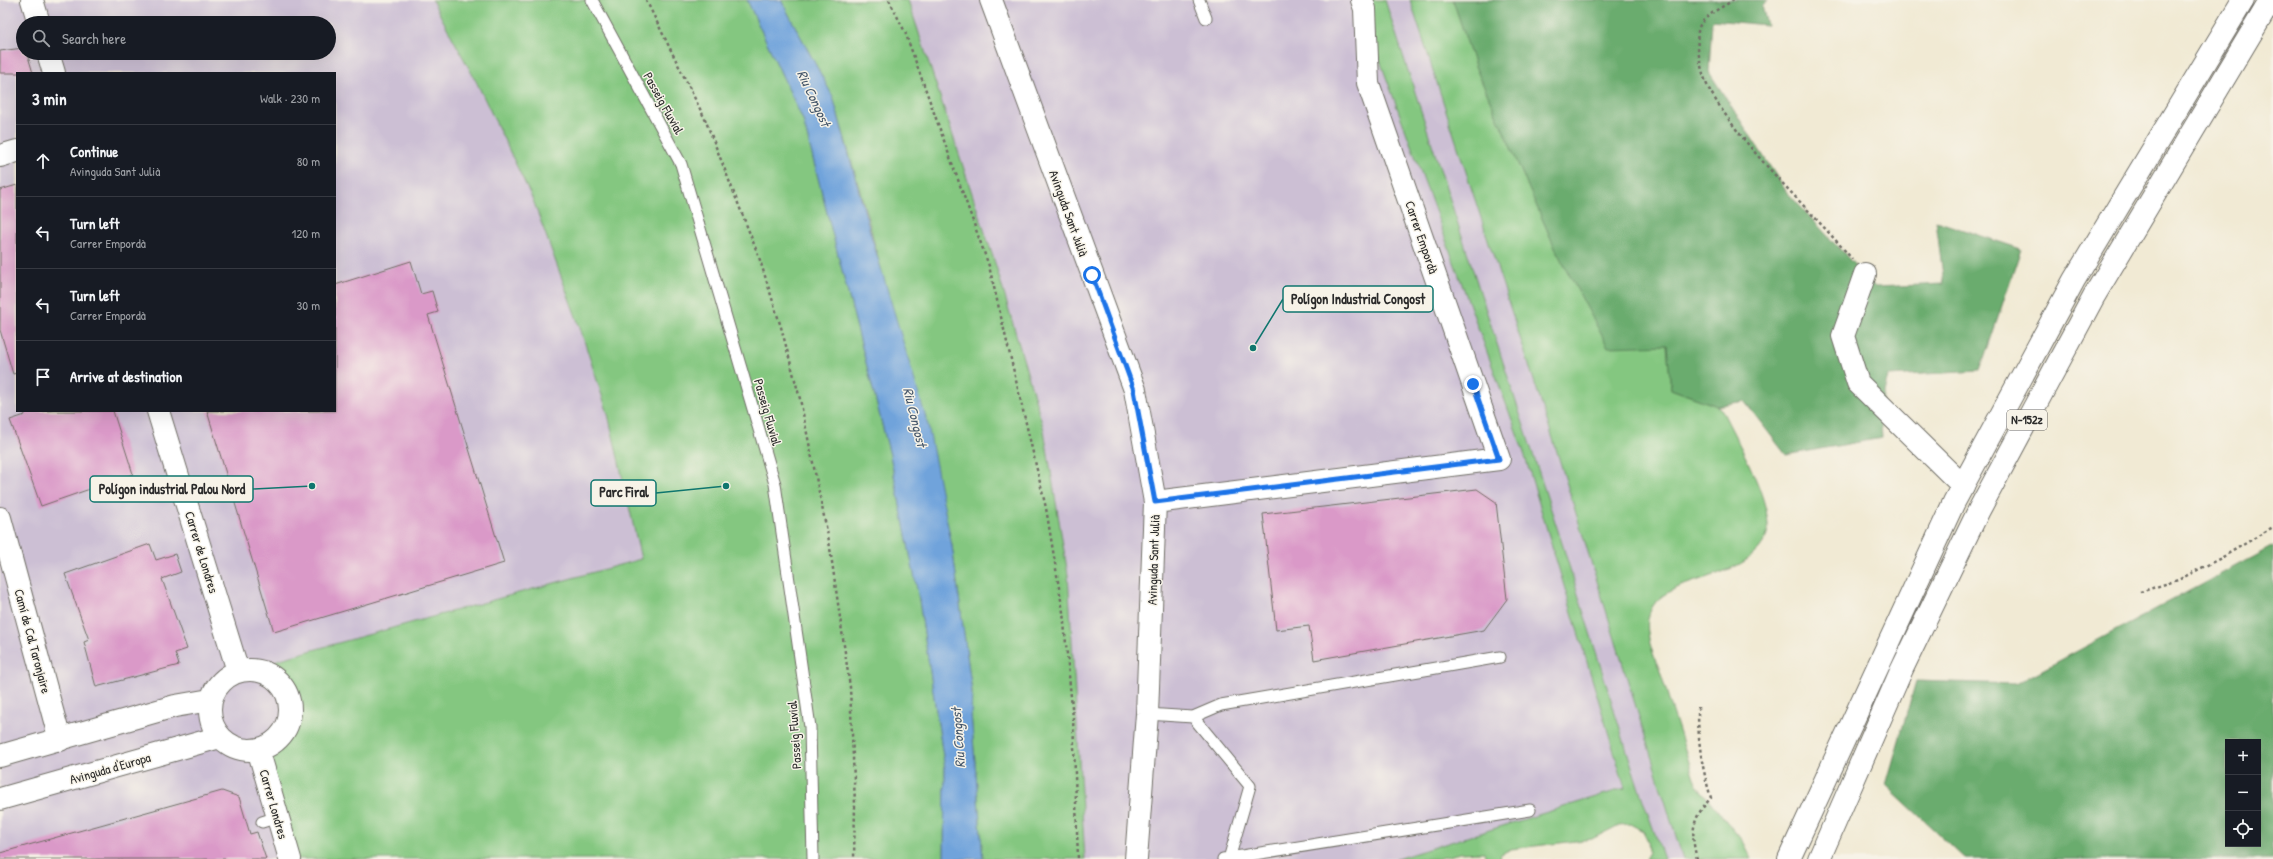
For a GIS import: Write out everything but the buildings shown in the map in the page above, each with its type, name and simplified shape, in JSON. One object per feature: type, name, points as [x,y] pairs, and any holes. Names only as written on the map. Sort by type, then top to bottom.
[{"type":"main road","points":[[32,0],[37,16]]},
{"type":"main road","name":"Avinguda Sant Julià","points":[[991,0],[1134,390],[1155,502],[1147,714],[1136,859]]},
{"type":"main road","name":"Carrer Empordà","points":[[1155,502],[1499,459],[1368,83],[1365,9],[1362,0]]},
{"type":"main road","name":"N-152z","points":[[1789,859],[1847,731],[1962,486],[2074,280],[2243,0]]},
{"type":"main road","name":"N-152z","points":[[1819,859],[1899,676],[1978,510],[2094,296],[2271,0]]},
{"type":"main road","points":[[2217,88],[2273,20]]},
{"type":"main road","points":[[50,60],[54,72]]},
{"type":"main road","points":[[0,156],[16,151]]},
{"type":"main road","points":[[1865,274],[1843,336],[1858,383],[1962,486]]},
{"type":"main road","name":"Carrer de Londres","points":[[158,412],[238,671]]},
{"type":"main road","name":"Camí de Cal Taronjaire","points":[[0,518],[60,740]]},
{"type":"main road","points":[[251,669],[265,672],[277,680],[286,691],[290,704],[289,720],[283,733],[273,743],[258,749],[244,750],[231,746],[220,737],[212,725],[209,714],[210,700],[226,677],[238,671],[251,669]]},
{"type":"main road","points":[[0,756],[175,706],[210,700]]},
{"type":"main road","name":"Avinguda d'Europa","points":[[0,799],[220,737]]},
{"type":"main road","name":"Carrer Londres","points":[[258,749],[270,820],[290,859]]},
{"type":"main road","points":[[1795,859],[1812,811]]},
{"type":"lane","name":"Passeig Fluvial","points":[[592,0],[681,164],[775,484],[810,727],[813,859]]},
{"type":"lane","points":[[1199,0],[1206,18]]},
{"type":"lane","points":[[1147,714],[1193,717],[1221,705],[1500,657]]},
{"type":"lane","points":[[1193,717],[1250,786],[1229,859]]},
{"type":"lane","points":[[1223,859],[1530,810]]},
{"type":"path","points":[[646,0],[705,119],[759,257],[781,327],[800,399],[829,541],[850,687],[855,804],[854,859]]},
{"type":"path","points":[[889,0],[905,32],[989,266],[1046,508],[1063,612],[1073,718],[1078,859]]},
{"type":"path","points":[[1734,0],[1718,9],[1700,24],[1696,37],[1708,88],[1736,128],[1865,274]]},
{"type":"path","points":[[2140,592],[2178,580],[2221,558],[2273,527]]},
{"type":"path","points":[[1697,859],[1692,843],[1695,817],[1711,798],[1702,768],[1698,742],[1698,707]]},
{"type":"shaded area","points":[[0,0],[432,0],[477,83],[533,200],[579,325],[608,414],[641,559],[277,660],[277,680],[286,691],[290,704],[289,720],[283,733],[273,743],[258,749],[290,859],[0,859]]},
{"type":"shaded area","points":[[908,0],[1367,0],[1379,58],[1523,450],[1625,789],[1396,859],[1085,859],[1068,575],[996,266]]},
{"type":"shaded area","points":[[1385,0],[1410,0],[1553,439],[1683,859],[1664,859],[1638,786],[1561,540]]},
{"type":"green space","points":[[432,0],[747,0],[803,120],[890,455],[918,593],[945,769],[944,859],[290,859],[258,749],[271,742],[281,733],[287,723],[290,713],[289,702],[285,691],[277,681],[265,672],[277,660],[641,559],[608,414],[579,325],[533,200],[477,83]]},
{"type":"green space","points":[[781,0],[908,0],[996,266],[1044,430],[1068,575],[1085,859],[983,859],[971,714],[972,692],[952,546],[870,226],[833,97]]},
{"type":"green space","points":[[1367,0],[1385,0],[1561,540],[1638,786],[1664,859],[1645,859],[1649,852],[1648,841],[1643,831],[1630,824],[1619,825],[1592,839],[1511,849],[1501,854],[1499,859],[1486,859],[1484,852],[1460,853],[1437,859],[1396,859],[1625,788],[1523,450],[1379,58]]},
{"type":"green space","points":[[1410,0],[1453,0],[1475,66],[1556,250],[1608,346],[1667,345],[1671,389],[1717,406],[1722,410],[1758,484],[1767,515],[1768,529],[1766,538],[1760,548],[1740,564],[1676,588],[1659,599],[1649,614],[1648,636],[1696,784],[1744,843],[1752,859],[1683,859],[1553,439]]},
{"type":"green space","points":[[1453,0],[1767,0],[1762,6],[1767,25],[1712,20],[1709,72],[1786,191],[1875,287],[1944,284],[1936,221],[2021,249],[1980,371],[1888,376],[1880,409],[1882,438],[1786,455],[1744,401],[1717,406],[1671,389],[1667,345],[1608,347],[1556,250],[1475,66]]},
{"type":"green space","points":[[2273,546],[2273,859],[1965,859],[1886,785],[1916,681],[2016,684]]},
{"type":"water","name":"Riu Congost","points":[[747,0],[781,0],[833,97],[871,235],[928,425],[952,546],[972,692],[971,714],[983,859],[944,859],[945,769],[918,594],[890,455],[803,120]]},
{"type":"place","name":"Polígon Industrial Congost","points":[[1253,348]]},
{"type":"place","name":"Polígon industrial Palou Nord","points":[[312,486]]},
{"type":"place","name":"Parc Firal","points":[[726,486]]},
{"type":"route","points":[[1092,275],[1134,390],[1155,502],[1499,459],[1473,384]]}]
